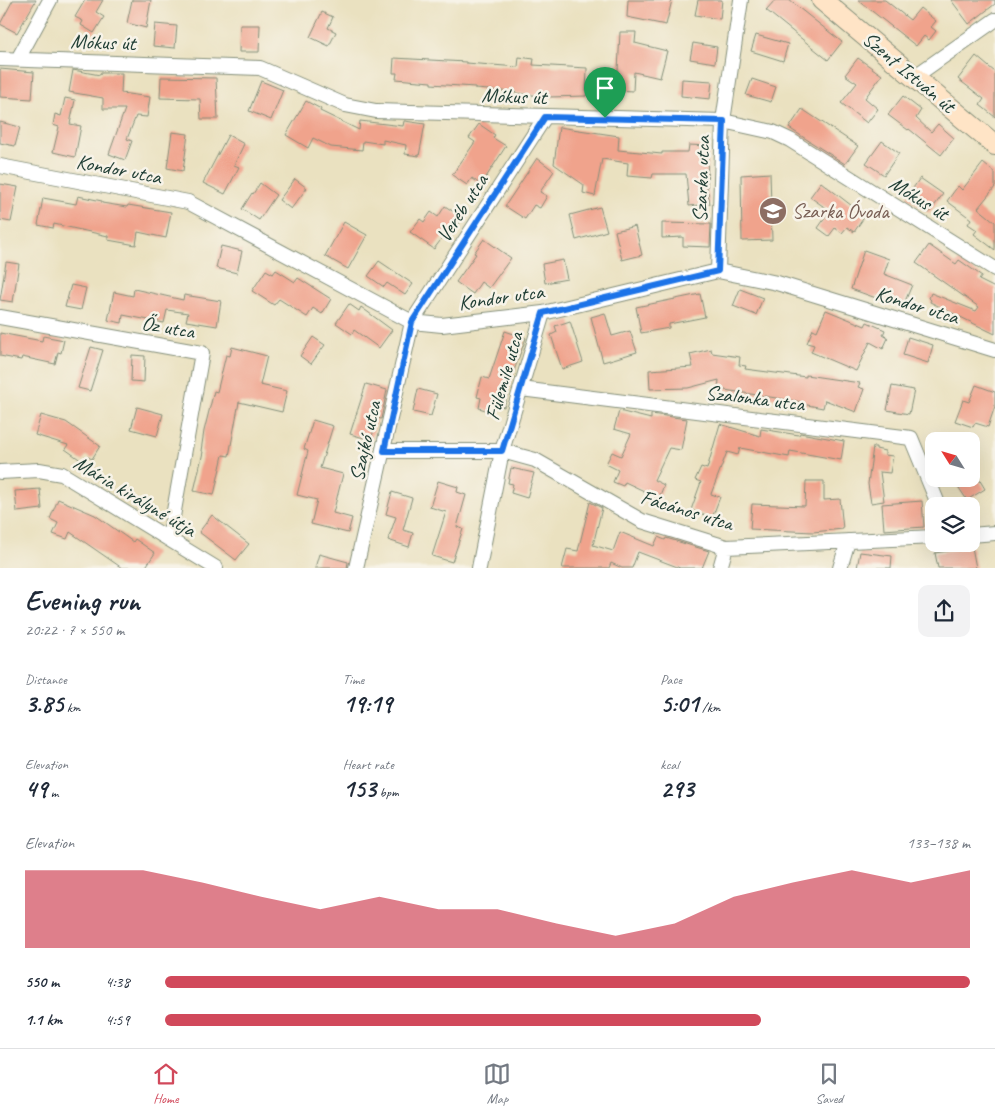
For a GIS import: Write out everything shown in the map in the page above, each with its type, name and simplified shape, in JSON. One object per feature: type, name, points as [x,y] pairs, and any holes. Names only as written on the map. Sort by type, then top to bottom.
[{"type":"street","points":[[18,59],[50,0]]},
{"type":"street","name":"Szarka utca","points":[[718,271],[724,121],[741,0]]},
{"type":"street","name":"Szent István út","points":[[822,0],[995,145]]},
{"type":"street","points":[[914,77],[995,20]]},
{"type":"street","name":"Mókus út","points":[[0,59],[260,68],[345,105],[376,111],[724,121],[773,132],[790,140],[995,269]]},
{"type":"street","name":"Veréb utca","points":[[412,322],[545,117]]},
{"type":"street","name":"Kondor utca","points":[[0,166],[188,202],[412,322],[442,325],[543,313],[718,271],[776,283],[995,350]]},
{"type":"street","name":"Fülemile utca","points":[[479,568],[502,451],[543,313]]},
{"type":"street","name":"Őz utca","points":[[0,317],[202,353],[169,539]]},
{"type":"street","name":"Szajkó utca","points":[[356,568],[412,322]]},
{"type":"street","name":"Szalonka utca","points":[[521,389],[911,438],[935,497]]},
{"type":"street","name":"Fácános utca","points":[[384,451],[502,451],[535,460],[642,521],[726,547],[925,537]]},
{"type":"street","name":"Mária királyné útja","points":[[0,472],[39,470],[62,474],[216,568]]},
{"type":"street","points":[[980,534],[995,533]]},
{"type":"street","points":[[840,568],[848,541]]},
{"type":"street","points":[[720,568],[726,547]]},
{"type":"building","points":[[13,0],[36,0],[17,33],[0,24]]},
{"type":"building","points":[[85,0],[103,0],[96,12],[104,17],[94,33],[81,25],[83,21],[75,17]]},
{"type":"building","points":[[132,0],[151,0],[146,28],[127,23]]},
{"type":"building","points":[[628,0],[672,0],[666,25],[627,17]]},
{"type":"building","points":[[698,0],[722,0],[720,19],[695,15]]},
{"type":"building","points":[[775,0],[789,0],[842,42],[828,60],[766,10]]},
{"type":"building","points":[[858,0],[885,0],[910,20],[920,8],[936,21],[931,27],[936,31],[929,40],[924,36],[916,46]]},
{"type":"building","points":[[951,0],[995,0],[995,4],[969,24]]},
{"type":"building","points":[[322,12],[333,17],[328,28],[336,32],[329,46],[310,37]]},
{"type":"building","points":[[155,24],[177,26],[175,48],[153,46]]},
{"type":"building","points":[[240,25],[260,25],[259,52],[239,52]]},
{"type":"building","points":[[620,32],[636,32],[635,43],[667,51],[660,78],[634,72],[633,91],[617,90]]},
{"type":"building","points":[[756,35],[788,44],[783,61],[751,51]]},
{"type":"building","points":[[693,43],[717,47],[715,63],[690,59]]},
{"type":"building","points":[[976,56],[995,72],[995,117],[980,105],[984,99],[958,79]]},
{"type":"building","points":[[519,57],[534,59],[533,65],[587,68],[586,96],[549,97],[475,89],[475,87],[431,84],[431,82],[396,79],[397,73],[393,73],[394,58],[518,67]]},
{"type":"building","points":[[858,58],[882,75],[865,98],[878,109],[867,123],[841,103],[857,83],[845,75]]},
{"type":"building","points":[[0,69],[34,72],[32,99],[0,97]]},
{"type":"building","points":[[73,70],[100,75],[101,73],[122,73],[121,93],[150,97],[147,117],[136,116],[127,139],[132,141],[125,160],[109,154],[125,109],[103,109],[103,98],[69,92]]},
{"type":"building","points":[[161,77],[216,78],[218,119],[201,119],[200,99],[160,98]]},
{"type":"building","points":[[682,79],[712,81],[710,99],[681,96]]},
{"type":"building","points":[[752,79],[776,87],[771,102],[746,95]]},
{"type":"building","points":[[261,81],[283,90],[271,120],[249,111]]},
{"type":"building","points":[[903,96],[921,110],[916,118],[931,132],[938,124],[954,138],[941,155],[888,115]]},
{"type":"building","points":[[65,98],[75,100],[70,124],[81,126],[75,157],[53,152],[59,127],[53,125],[55,114],[61,116]]},
{"type":"building","points":[[306,101],[321,109],[320,111],[359,130],[360,121],[403,126],[404,121],[425,124],[419,156],[405,154],[406,145],[383,140],[383,144],[363,141],[362,150],[331,147],[313,138],[308,148],[286,135]]},
{"type":"building","points":[[802,109],[858,146],[845,164],[789,128]]},
{"type":"building","points":[[0,122],[20,127],[15,146],[0,143]]},
{"type":"building","points":[[479,124],[495,135],[493,138],[506,146],[481,185],[472,178],[467,185],[452,175],[475,142],[469,138]]},
{"type":"building","points":[[559,127],[619,136],[618,150],[662,154],[662,152],[688,152],[689,145],[708,146],[707,192],[710,204],[689,206],[686,174],[653,174],[652,178],[627,176],[628,163],[602,159],[595,196],[583,193],[584,185],[554,164]]},
{"type":"building","points":[[172,132],[188,134],[183,171],[167,168]]},
{"type":"building","points":[[228,135],[244,144],[234,165],[239,167],[225,194],[203,183]]},
{"type":"building","points":[[882,141],[899,153],[884,175],[866,163]]},
{"type":"building","points":[[537,158],[554,171],[540,192],[547,196],[540,208],[534,205],[525,219],[505,206]]},
{"type":"building","points":[[983,163],[995,173],[995,187],[978,208],[995,222],[995,250],[974,234],[977,230],[968,224],[971,219],[947,201],[958,186],[962,190]]},
{"type":"building","points":[[770,173],[772,240],[742,241],[741,175]]},
{"type":"building","points":[[920,178],[943,194],[929,213],[907,197]]},
{"type":"building","points":[[295,179],[307,188],[291,209],[279,200]]},
{"type":"building","points":[[821,182],[865,216],[854,232],[847,227],[842,233],[835,228],[829,236],[818,228],[830,211],[810,197]]},
{"type":"building","points":[[260,183],[276,195],[259,220],[242,209]]},
{"type":"building","points":[[0,184],[18,187],[11,222],[0,220]]},
{"type":"building","points":[[78,196],[102,201],[102,203],[171,212],[166,238],[138,232],[136,245],[108,240],[108,236],[54,224],[53,228],[38,225],[43,198],[76,204]]},
{"type":"building","points":[[445,206],[463,218],[450,236],[446,233],[434,249],[410,232],[420,219],[424,222],[431,212],[438,217]]},
{"type":"building","points":[[600,207],[607,231],[576,240],[570,215]]},
{"type":"building","points":[[344,222],[367,235],[348,269],[325,256]]},
{"type":"building","points":[[662,223],[711,224],[710,247],[683,246],[683,237],[662,238]]},
{"type":"building","points":[[635,226],[642,255],[622,260],[615,231]]},
{"type":"building","points":[[484,239],[511,258],[489,288],[481,282],[473,294],[456,282]]},
{"type":"building","points":[[929,245],[956,264],[959,260],[982,276],[979,280],[995,288],[995,334],[930,302],[931,293],[976,311],[979,307],[916,263]]},
{"type":"building","points":[[221,246],[242,251],[237,273],[216,268]]},
{"type":"building","points":[[864,250],[889,259],[884,274],[912,285],[903,306],[851,289]]},
{"type":"building","points":[[563,260],[567,279],[545,283],[542,264]]},
{"type":"building","points":[[379,261],[413,284],[405,295],[387,283],[384,287],[368,276]]},
{"type":"building","points":[[6,262],[19,264],[13,302],[0,300]]},
{"type":"building","points":[[266,270],[273,274],[276,270],[295,282],[298,278],[331,299],[322,314],[313,308],[307,317],[279,299],[274,305],[252,291]]},
{"type":"building","points":[[71,285],[86,288],[81,310],[65,307]]},
{"type":"building","points":[[134,289],[183,300],[184,295],[221,301],[217,326],[186,321],[188,313],[167,310],[164,323],[123,315],[122,323],[108,320],[114,292],[133,296]]},
{"type":"building","points":[[740,289],[763,298],[756,315],[733,306]]},
{"type":"building","points":[[700,294],[705,317],[669,324],[669,328],[641,333],[636,307]]},
{"type":"building","points":[[349,304],[359,311],[361,307],[392,330],[379,348],[354,330],[352,334],[336,323]]},
{"type":"building","points":[[826,310],[865,326],[867,322],[885,330],[883,335],[888,338],[883,349],[870,342],[856,371],[811,352],[814,345],[807,343],[813,329],[817,331]]},
{"type":"building","points":[[605,313],[612,336],[630,331],[637,352],[603,362],[591,317]]},
{"type":"building","points":[[570,321],[583,362],[562,369],[551,335],[557,332],[555,326]]},
{"type":"building","points":[[505,331],[526,338],[504,407],[494,404],[492,412],[479,408],[481,398],[477,397],[482,377],[489,379]]},
{"type":"building","points":[[0,333],[42,341],[43,336],[64,340],[61,353],[58,352],[55,364],[22,357],[21,360],[0,356]]},
{"type":"building","points":[[313,337],[325,345],[311,364],[300,356]]},
{"type":"building","points":[[908,337],[933,345],[928,363],[903,355]]},
{"type":"building","points":[[91,347],[103,350],[90,391],[78,388]]},
{"type":"building","points":[[232,347],[267,356],[260,385],[287,391],[282,412],[239,402],[229,456],[223,455],[214,495],[194,491],[203,452],[201,451],[204,431],[214,391],[217,392],[226,355],[230,356]]},
{"type":"building","points":[[711,349],[712,353],[740,357],[739,365],[746,366],[745,369],[860,383],[858,387],[864,389],[856,412],[825,400],[823,408],[802,404],[802,402],[718,389],[719,380],[688,388],[650,389],[649,370],[693,367],[690,354]]},
{"type":"building","points":[[132,355],[145,356],[144,382],[131,381]]},
{"type":"building","points":[[366,384],[387,390],[381,419],[377,418],[371,440],[350,434]]},
{"type":"building","points":[[976,385],[995,392],[995,406],[988,427],[975,423],[973,427],[955,421],[963,400],[969,402]]},
{"type":"building","points":[[892,386],[914,390],[909,414],[887,410]]},
{"type":"building","points":[[418,389],[437,394],[431,416],[413,412]]},
{"type":"building","points":[[137,407],[163,414],[157,436],[131,429]]},
{"type":"building","points":[[619,411],[651,419],[651,414],[687,419],[681,450],[669,448],[654,480],[664,485],[659,498],[625,482],[623,486],[613,482],[618,470],[606,464],[612,452],[621,456],[631,434],[614,429]]},
{"type":"building","points":[[41,415],[66,422],[100,446],[92,459],[86,456],[82,461],[65,449],[68,445],[35,435]]},
{"type":"building","points":[[313,420],[333,426],[320,468],[343,474],[333,513],[352,518],[348,533],[311,524],[317,500],[297,495],[308,451],[304,449]]},
{"type":"building","points":[[720,424],[760,436],[761,429],[799,435],[800,433],[844,441],[841,460],[790,451],[789,457],[740,448],[738,455],[727,452],[711,494],[720,497],[712,518],[691,510],[701,482],[695,480],[701,467],[707,469]]},
{"type":"building","points":[[873,447],[885,451],[885,455],[893,456],[890,473],[880,472],[884,501],[871,503],[868,484]]},
{"type":"building","points":[[511,468],[534,473],[527,498],[511,493],[513,484],[508,483]]},
{"type":"building","points":[[438,481],[458,487],[457,492],[466,495],[457,527],[463,529],[452,562],[432,556],[446,512],[430,507]]},
{"type":"building","points":[[806,481],[824,481],[824,500],[840,499],[843,529],[813,532],[750,529],[752,504],[805,506]]},
{"type":"building","points":[[980,481],[985,489],[972,497],[965,497],[959,488],[980,488]]},
{"type":"building","points":[[40,489],[42,509],[17,512],[15,491]]},
{"type":"building","points":[[392,492],[412,498],[403,530],[413,533],[409,547],[388,540],[396,517],[386,514]]},
{"type":"building","points":[[58,499],[95,515],[133,542],[135,539],[155,553],[145,568],[122,568],[70,532],[67,539],[53,534],[58,523],[50,519]]},
{"type":"building","points":[[922,501],[924,527],[884,530],[882,504]]},
{"type":"building","points":[[590,502],[602,508],[593,545],[613,551],[620,532],[654,546],[658,537],[665,540],[666,538],[709,551],[702,568],[680,568],[638,552],[632,568],[622,568],[611,563],[609,568],[562,568],[567,549],[578,551]]},
{"type":"building","points":[[212,515],[249,544],[236,560],[199,532]]},
{"type":"building","points":[[860,552],[892,556],[891,568],[857,568]]},
{"type":"building","points":[[973,552],[976,568],[938,568],[935,553]]},
{"type":"building","points":[[319,554],[348,562],[347,568],[315,568]]},
{"type":"place","name":"Szarka Óvoda","points":[[773,211]]},
{"type":"route","points":[[545,117],[605,118],[724,121],[718,271],[543,313],[502,451],[384,451],[412,322],[545,117]]}]
